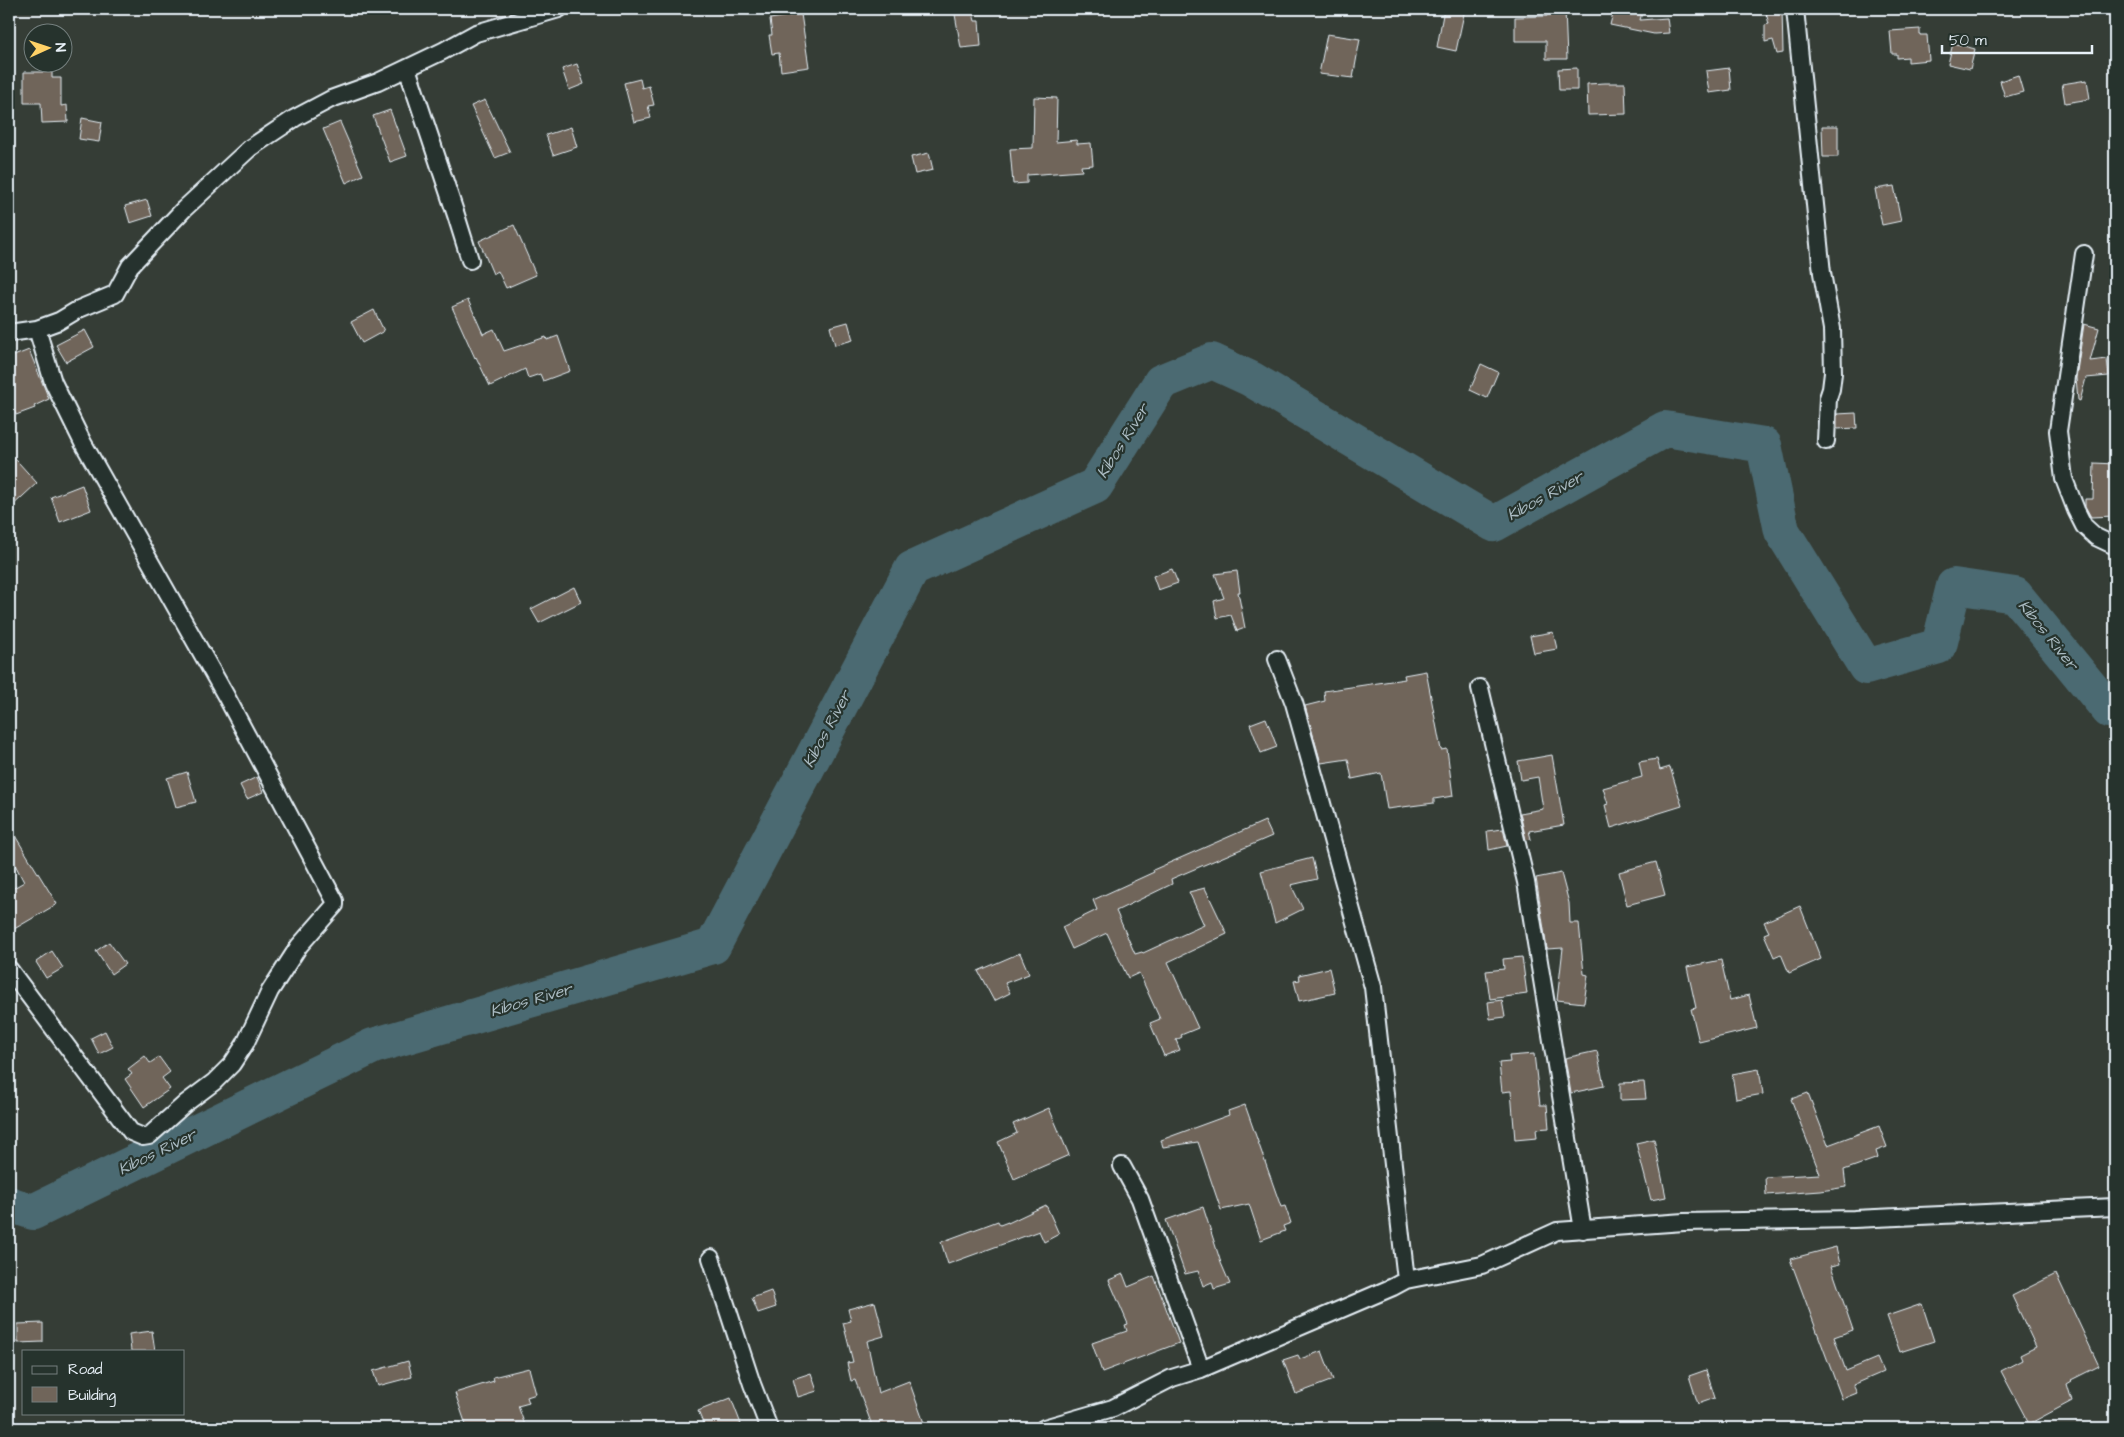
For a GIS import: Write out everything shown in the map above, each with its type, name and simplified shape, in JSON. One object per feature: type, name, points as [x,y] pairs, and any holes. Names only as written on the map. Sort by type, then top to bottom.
[{"type":"street","points":[[9,332],[37,329],[59,321],[79,309],[115,294],[130,266],[184,209],[250,148],[295,118],[331,99],[378,82],[443,52],[476,33],[559,9]]},
{"type":"street","points":[[1795,9],[1822,274],[1832,329],[1833,373],[1828,398],[1826,440]]},
{"type":"street","points":[[407,68],[470,260]]},
{"type":"street","points":[[2084,254],[2058,431],[2064,479],[2076,510],[2084,526],[2096,537],[2115,546]]},
{"type":"street","points":[[9,970],[131,1132],[143,1137],[149,1136],[186,1103],[214,1082],[232,1064],[245,1044],[270,991],[299,946],[335,905],[335,901],[226,696],[83,443],[53,382],[37,329]]},
{"type":"street","points":[[1277,658],[1294,703],[1373,987],[1406,1280]]},
{"type":"street","points":[[1480,688],[1526,882],[1583,1230]]},
{"type":"street","points":[[1122,1166],[1140,1199],[1201,1369]]},
{"type":"street","points":[[1044,1428],[1113,1408],[1172,1378],[1201,1369],[1406,1280],[1482,1265],[1557,1231],[1684,1222],[1854,1219],[2115,1207]]},
{"type":"street","points":[[711,1258],[752,1384],[769,1428]]},
{"type":"building","points":[[954,9],[972,9],[975,21],[979,21],[981,46],[961,48]]},
{"type":"building","points":[[1444,9],[1465,9],[1456,51],[1437,47]]},
{"type":"building","points":[[1547,9],[1565,9],[1567,59],[1546,59],[1546,41],[1515,41],[1515,17],[1547,16]]},
{"type":"building","points":[[1614,9],[1643,9],[1640,20],[1667,18],[1669,33],[1654,34],[1610,25]]},
{"type":"building","points":[[1765,9],[1782,9],[1783,53],[1777,54],[1773,40],[1765,42],[1765,25],[1769,24]]},
{"type":"building","points":[[801,14],[809,67],[781,71],[779,53],[772,54],[769,35],[772,35],[770,19]]},
{"type":"building","points":[[1920,29],[1920,35],[1927,35],[1929,60],[1908,62],[1908,57],[1897,58],[1897,54],[1892,54],[1890,31]]},
{"type":"building","points":[[1327,34],[1360,39],[1353,78],[1319,74]]},
{"type":"building","points":[[1953,43],[1975,49],[1970,69],[1948,64]]},
{"type":"building","points":[[577,64],[584,84],[569,90],[562,69]]},
{"type":"building","points":[[1577,68],[1577,90],[1559,90],[1558,69]]},
{"type":"building","points":[[1729,68],[1731,90],[1709,93],[1706,71]]},
{"type":"building","points":[[24,72],[52,72],[52,78],[61,78],[61,106],[67,105],[68,122],[42,123],[41,103],[24,103]]},
{"type":"building","points":[[2018,75],[2023,92],[2005,97],[2000,81]]},
{"type":"building","points":[[640,79],[642,88],[649,86],[654,105],[648,106],[651,118],[634,122],[624,83]]},
{"type":"building","points":[[2087,80],[2090,99],[2065,103],[2062,84]]},
{"type":"building","points":[[1625,83],[1626,114],[1588,115],[1587,84]]},
{"type":"building","points":[[1034,97],[1057,98],[1056,142],[1077,140],[1077,144],[1091,143],[1093,165],[1081,166],[1082,171],[1027,175],[1027,183],[1013,184],[1010,149],[1033,148]]},
{"type":"building","points":[[485,100],[510,152],[495,158],[471,106]]},
{"type":"building","points":[[390,110],[407,156],[390,162],[373,116]]},
{"type":"building","points":[[82,118],[102,122],[99,142],[79,139]]},
{"type":"building","points":[[340,122],[363,175],[346,183],[323,129]]},
{"type":"building","points":[[1822,126],[1838,126],[1838,157],[1823,157]]},
{"type":"building","points":[[571,127],[577,147],[553,155],[546,135]]},
{"type":"building","points":[[929,153],[933,170],[915,174],[911,157]]},
{"type":"building","points":[[1894,186],[1901,221],[1882,225],[1875,189]]},
{"type":"building","points":[[147,200],[152,216],[130,223],[125,206]]},
{"type":"building","points":[[514,225],[536,275],[506,288],[498,271],[493,274],[479,241]]},
{"type":"building","points":[[468,300],[483,334],[494,329],[504,351],[546,337],[547,340],[558,336],[570,371],[543,381],[540,374],[528,378],[525,369],[490,386],[452,307]]},
{"type":"building","points":[[374,310],[384,331],[362,343],[351,322]]},
{"type":"building","points":[[848,322],[853,340],[835,345],[830,327]]},
{"type":"building","points":[[2084,324],[2099,328],[2090,361],[2107,359],[2109,376],[2086,378],[2080,401],[2078,400],[2076,378]]},
{"type":"building","points":[[85,330],[94,347],[66,362],[56,345]]},
{"type":"building","points":[[29,350],[49,399],[34,406],[35,408],[16,415],[9,398],[9,358]]},
{"type":"building","points":[[1481,364],[1498,372],[1487,398],[1470,390]]},
{"type":"building","points":[[1856,413],[1857,428],[1837,429],[1837,414]]},
{"type":"building","points":[[9,452],[37,483],[9,509]]},
{"type":"building","points":[[2094,463],[2115,464],[2115,516],[2091,517],[2085,506],[2085,499],[2093,499]]},
{"type":"building","points":[[82,485],[91,510],[60,522],[51,497]]},
{"type":"building","points":[[1172,569],[1178,583],[1158,590],[1153,576]]},
{"type":"building","points":[[1237,571],[1240,592],[1238,592],[1245,628],[1237,631],[1231,615],[1217,618],[1214,601],[1224,598],[1215,574]]},
{"type":"building","points":[[574,587],[581,602],[539,623],[531,609]]},
{"type":"building","points":[[1553,632],[1557,649],[1534,653],[1530,636]]},
{"type":"building","points":[[1426,671],[1441,750],[1447,749],[1453,796],[1434,799],[1434,803],[1387,809],[1381,773],[1352,779],[1348,759],[1321,763],[1305,706],[1325,701],[1324,691],[1405,679],[1404,675]]},
{"type":"building","points":[[1266,718],[1277,747],[1261,753],[1250,724]]},
{"type":"building","points":[[1552,755],[1564,825],[1529,831],[1531,839],[1526,840],[1520,813],[1543,809],[1538,777],[1521,780],[1518,761]]},
{"type":"building","points":[[1657,759],[1660,770],[1670,767],[1682,806],[1611,828],[1605,805],[1608,804],[1603,788],[1642,777],[1639,762]]},
{"type":"building","points":[[187,772],[196,802],[176,807],[167,778]]},
{"type":"building","points":[[257,777],[263,792],[247,799],[240,785]]},
{"type":"building","points":[[1265,821],[1272,836],[1171,879],[1172,884],[1116,911],[1135,954],[1143,953],[1204,925],[1189,892],[1205,888],[1227,934],[1168,962],[1198,1028],[1181,1035],[1182,1037],[1176,1040],[1180,1050],[1164,1056],[1150,1023],[1160,1019],[1139,973],[1128,978],[1107,933],[1072,949],[1062,927],[1097,910],[1093,900],[1154,872],[1153,870]]},
{"type":"building","points":[[9,826],[57,904],[9,932],[9,899],[15,895],[12,889],[24,882],[9,853]]},
{"type":"building","points":[[1503,829],[1507,846],[1489,850],[1487,831]]},
{"type":"building","points":[[1312,858],[1317,879],[1291,885],[1303,909],[1275,923],[1261,871]]},
{"type":"building","points":[[1656,862],[1665,895],[1627,905],[1619,872]]},
{"type":"building","points":[[1561,873],[1569,903],[1570,923],[1579,923],[1584,974],[1588,975],[1584,1003],[1557,1000],[1563,948],[1547,949],[1536,878]]},
{"type":"building","points":[[1800,906],[1821,959],[1789,973],[1781,954],[1774,957],[1764,934],[1769,932],[1764,922]]},
{"type":"building","points":[[109,942],[125,964],[111,974],[96,951]]},
{"type":"building","points":[[52,951],[63,968],[46,978],[36,962]]},
{"type":"building","points":[[1020,953],[1029,974],[1005,983],[1010,993],[994,1001],[978,971]]},
{"type":"building","points":[[1522,957],[1527,994],[1490,999],[1486,971],[1504,969],[1503,959]]},
{"type":"building","points":[[1721,960],[1730,1000],[1749,995],[1757,1028],[1699,1042],[1691,1009],[1696,1008],[1687,967]]},
{"type":"building","points":[[1329,968],[1335,993],[1299,1001],[1294,981],[1300,980],[1299,975]]},
{"type":"building","points":[[1502,1000],[1505,1017],[1490,1019],[1488,1002]]},
{"type":"building","points":[[105,1031],[113,1047],[99,1054],[91,1038]]},
{"type":"building","points":[[1597,1051],[1604,1086],[1571,1093],[1565,1058]]},
{"type":"building","points":[[1534,1054],[1540,1105],[1547,1105],[1549,1128],[1536,1129],[1537,1138],[1515,1140],[1511,1091],[1502,1092],[1499,1063],[1510,1062],[1509,1056]]},
{"type":"building","points":[[145,1056],[150,1063],[159,1057],[170,1072],[162,1078],[170,1089],[144,1107],[125,1079],[132,1074],[128,1069]]},
{"type":"building","points":[[1759,1069],[1763,1094],[1736,1099],[1732,1074]]},
{"type":"building","points":[[1644,1082],[1646,1099],[1620,1100],[1620,1083]]},
{"type":"building","points":[[1808,1093],[1828,1145],[1879,1126],[1887,1147],[1876,1151],[1878,1158],[1844,1170],[1846,1187],[1766,1195],[1765,1177],[1820,1174],[1791,1099]]},
{"type":"building","points":[[1245,1105],[1281,1207],[1285,1206],[1291,1223],[1283,1226],[1285,1231],[1261,1240],[1249,1204],[1221,1210],[1198,1142],[1163,1147],[1161,1140],[1229,1115],[1228,1111]]},
{"type":"building","points":[[1049,1108],[1069,1155],[1014,1179],[998,1142],[1017,1133],[1013,1124]]},
{"type":"building","points":[[1654,1139],[1666,1197],[1651,1200],[1636,1143]]},
{"type":"building","points":[[1046,1205],[1059,1234],[1044,1242],[1039,1231],[948,1264],[941,1242],[998,1221],[1000,1225],[1008,1223]]},
{"type":"building","points":[[1203,1207],[1221,1263],[1230,1284],[1214,1289],[1212,1282],[1203,1286],[1198,1271],[1185,1274],[1166,1220]]},
{"type":"building","points":[[1836,1247],[1840,1264],[1831,1266],[1853,1330],[1834,1337],[1846,1371],[1877,1358],[1883,1372],[1853,1385],[1857,1393],[1842,1399],[1790,1259]]},
{"type":"building","points":[[1123,1274],[1128,1287],[1154,1276],[1179,1343],[1102,1372],[1092,1343],[1127,1331],[1125,1325],[1128,1324],[1109,1280]]},
{"type":"building","points":[[2056,1274],[2099,1366],[2071,1380],[2067,1384],[2072,1401],[2029,1424],[2001,1371],[2022,1360],[2020,1355],[2036,1347],[2012,1296]]},
{"type":"building","points":[[771,1291],[776,1307],[758,1313],[752,1298]]},
{"type":"building","points":[[875,1302],[884,1336],[867,1341],[878,1393],[909,1381],[924,1423],[911,1428],[873,1428],[855,1380],[851,1381],[847,1363],[853,1362],[843,1323],[851,1321],[848,1309]]},
{"type":"building","points":[[1922,1304],[1934,1341],[1900,1352],[1887,1316]]},
{"type":"building","points":[[43,1323],[43,1342],[18,1343],[18,1324]]},
{"type":"building","points":[[152,1331],[155,1350],[131,1350],[129,1334]]},
{"type":"building","points":[[1322,1351],[1333,1380],[1296,1394],[1283,1360],[1298,1355],[1300,1359]]},
{"type":"building","points":[[408,1361],[412,1377],[378,1386],[373,1371]]},
{"type":"building","points":[[529,1368],[536,1394],[527,1397],[529,1403],[518,1406],[526,1428],[467,1428],[455,1393],[494,1381],[493,1377]]},
{"type":"building","points":[[1706,1370],[1715,1398],[1698,1404],[1689,1376]]},
{"type":"building","points":[[811,1373],[817,1391],[798,1397],[793,1379]]},
{"type":"building","points":[[731,1398],[741,1424],[732,1428],[705,1428],[698,1411]]},
{"type":"waterway","name":"Kibos River","points":[[9,1204],[33,1212],[373,1046],[713,946],[912,569],[1095,486],[1161,382],[1212,361],[1251,379],[1494,524],[1665,429],[1764,445],[1782,531],[1866,667],[1939,646],[1954,586],[2015,595],[2109,710],[2115,709]]}]
